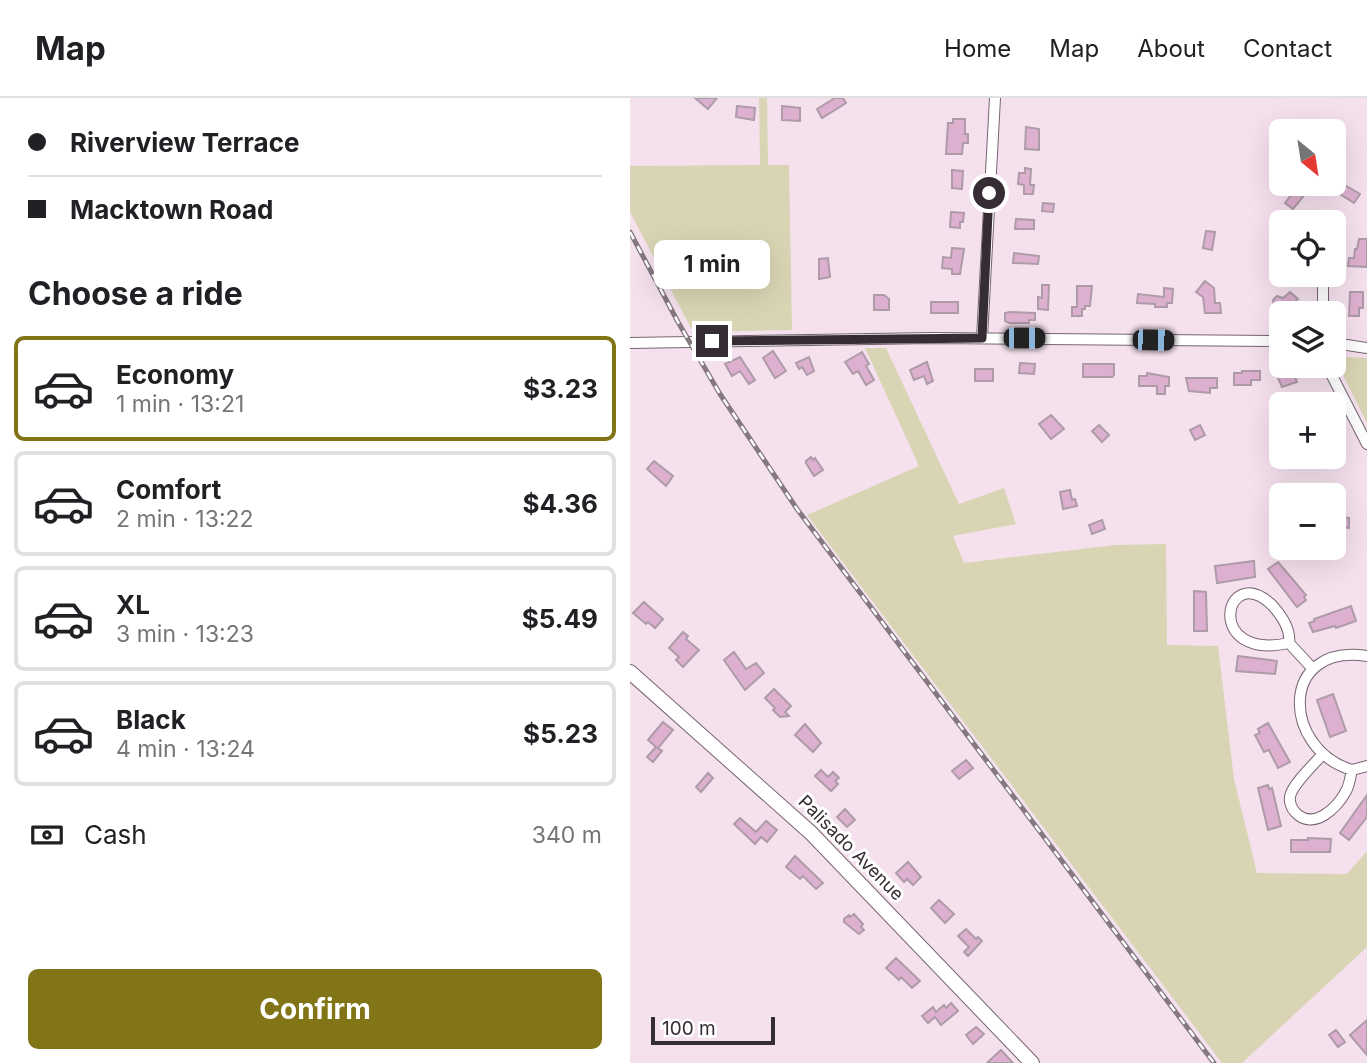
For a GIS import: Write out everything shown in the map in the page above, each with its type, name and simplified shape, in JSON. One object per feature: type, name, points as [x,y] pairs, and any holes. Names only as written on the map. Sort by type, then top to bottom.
[{"type":"main road","name":"Palisado Avenue","points":[[630,672],[811,833],[1032,1063]]},
{"type":"street","points":[[982,338],[995,98]]},
{"type":"street","points":[[630,343],[804,338],[1269,341]]},
{"type":"street","points":[[1346,345],[1367,348]]},
{"type":"street","points":[[1333,378],[1367,444]]},
{"type":"street","points":[[1289,643],[1273,647],[1247,642],[1229,621],[1228,611],[1233,602],[1250,593],[1260,595],[1274,607],[1287,625],[1289,643],[1313,669]]},
{"type":"street","points":[[1367,656],[1343,654],[1329,657],[1313,669],[1305,679],[1299,708],[1303,723],[1322,754],[1352,770],[1367,766]]},
{"type":"street","points":[[1322,754],[1295,786],[1290,797],[1296,814],[1304,819],[1313,819],[1332,810],[1348,788],[1352,770]]},
{"type":"shaded area","points":[[759,98],[767,98],[768,165],[789,165],[792,330],[693,332],[630,212],[630,166],[760,165]]},
{"type":"shaded area","points":[[865,348],[886,348],[959,504],[1004,488],[1016,524],[953,536],[964,563],[1115,545],[1166,544],[1167,645],[1218,646],[1234,779],[1257,873],[1347,874],[1367,851],[1367,947],[1242,1063],[1222,1063],[807,515],[919,466]]},
{"type":"shaded area","points":[[1346,357],[1367,358],[1367,423],[1344,378]]},
{"type":"building","points":[[695,98],[717,98],[708,109]]},
{"type":"building","points":[[835,98],[843,98],[846,103],[822,118],[817,109]]},
{"type":"building","points":[[737,106],[755,108],[754,120],[736,117]]},
{"type":"building","points":[[782,106],[800,108],[800,121],[782,120]]},
{"type":"building","points":[[953,119],[965,119],[968,143],[963,143],[962,154],[946,154],[948,123],[953,123]]},
{"type":"building","points":[[1026,127],[1039,129],[1039,150],[1025,149]]},
{"type":"building","points":[[1025,168],[1031,169],[1030,185],[1034,185],[1033,194],[1024,194],[1024,185],[1018,184],[1019,173],[1025,173]]},
{"type":"building","points":[[952,170],[963,171],[962,189],[952,188]]},
{"type":"building","points":[[1346,186],[1360,194],[1354,203],[1343,196],[1346,196]]},
{"type":"building","points":[[1290,196],[1303,196],[1293,209],[1285,203]]},
{"type":"building","points":[[1043,203],[1054,204],[1053,212],[1042,211]]},
{"type":"building","points":[[951,212],[964,213],[960,228],[950,227]]},
{"type":"building","points":[[1016,219],[1034,220],[1034,229],[1015,229]]},
{"type":"building","points":[[1206,231],[1215,232],[1212,250],[1203,248]]},
{"type":"building","points":[[1359,239],[1367,239],[1367,267],[1348,266],[1349,258],[1354,258]]},
{"type":"building","points":[[952,248],[964,249],[960,274],[952,274],[952,269],[942,268],[943,257],[951,258]]},
{"type":"building","points":[[1014,253],[1039,256],[1038,264],[1013,263]]},
{"type":"building","points":[[828,258],[830,277],[819,279],[819,259]]},
{"type":"building","points":[[1205,281],[1214,288],[1215,303],[1220,303],[1221,313],[1205,313],[1203,297],[1196,292]]},
{"type":"building","points":[[1042,285],[1049,285],[1048,310],[1038,309],[1038,297],[1042,298]]},
{"type":"building","points":[[1077,286],[1092,286],[1090,306],[1082,309],[1082,316],[1072,316],[1072,307],[1077,307]]},
{"type":"building","points":[[1164,288],[1173,289],[1172,303],[1167,303],[1167,307],[1137,303],[1138,294],[1164,297]]},
{"type":"building","points":[[1290,292],[1298,299],[1273,301],[1277,296],[1283,298]]},
{"type":"building","points":[[1350,292],[1363,292],[1363,308],[1359,308],[1359,316],[1349,316]]},
{"type":"building","points":[[874,295],[884,295],[889,299],[889,310],[874,310]]},
{"type":"building","points":[[931,302],[958,302],[958,313],[931,313]]},
{"type":"building","points":[[1005,313],[1035,313],[1035,320],[1029,320],[1029,323],[1009,323],[1005,321]]},
{"type":"building","points":[[773,351],[786,371],[775,378],[763,358]]},
{"type":"building","points":[[862,352],[874,380],[866,385],[858,371],[853,374],[845,362]]},
{"type":"building","points":[[740,357],[755,380],[749,384],[740,371],[732,376],[725,364]]},
{"type":"building","points":[[809,357],[814,371],[807,375],[796,363]]},
{"type":"building","points":[[927,362],[933,381],[927,384],[924,376],[914,380],[910,370]]},
{"type":"building","points":[[1020,363],[1035,364],[1034,374],[1019,373]]},
{"type":"building","points":[[1083,364],[1114,364],[1114,375],[1083,377]]},
{"type":"building","points":[[975,369],[993,369],[993,381],[975,381]]},
{"type":"building","points":[[1260,371],[1260,380],[1251,380],[1251,385],[1234,385],[1234,373]]},
{"type":"building","points":[[1147,373],[1169,377],[1165,394],[1157,394],[1157,386],[1139,386],[1139,376],[1147,376]]},
{"type":"building","points":[[1186,378],[1217,378],[1217,388],[1210,388],[1210,393],[1189,391]]},
{"type":"building","points":[[1278,378],[1295,378],[1297,382],[1282,387]]},
{"type":"building","points":[[1051,415],[1064,429],[1051,439],[1039,424]]},
{"type":"building","points":[[1099,425],[1109,435],[1102,442],[1092,431]]},
{"type":"building","points":[[1200,425],[1205,435],[1195,440],[1190,430]]},
{"type":"building","points":[[811,457],[813,460],[815,458],[823,470],[814,476],[806,463]]},
{"type":"building","points":[[654,461],[673,476],[666,486],[647,469]]},
{"type":"building","points":[[1070,490],[1072,500],[1075,499],[1077,506],[1063,509],[1060,492]]},
{"type":"building","points":[[1102,520],[1105,529],[1092,534],[1089,525]]},
{"type":"building","points":[[1254,561],[1255,577],[1217,583],[1215,566]]},
{"type":"building","points":[[1278,562],[1306,595],[1306,600],[1297,607],[1268,569]]},
{"type":"building","points":[[1194,591],[1206,592],[1207,631],[1194,631]]},
{"type":"building","points":[[644,602],[663,619],[655,628],[633,613]]},
{"type":"building","points":[[1351,606],[1356,621],[1313,632],[1309,623],[1315,621],[1314,619]]},
{"type":"building","points":[[683,632],[688,636],[686,639],[699,650],[683,667],[676,660],[679,657],[669,648]]},
{"type":"building","points":[[734,652],[746,669],[756,663],[764,673],[745,690],[724,660]]},
{"type":"building","points":[[1238,656],[1277,661],[1275,674],[1236,671]]},
{"type":"building","points":[[774,689],[791,706],[785,712],[789,716],[780,717],[765,698]]},
{"type":"building","points":[[1333,694],[1346,731],[1330,737],[1317,700]]},
{"type":"building","points":[[663,722],[673,730],[658,748],[662,751],[653,762],[647,757],[656,747],[648,740]]},
{"type":"building","points":[[1268,723],[1290,762],[1278,768],[1269,750],[1264,752],[1255,735],[1260,733],[1258,729]]},
{"type":"building","points":[[805,724],[821,743],[813,752],[795,735]]},
{"type":"building","points":[[966,760],[973,768],[959,779],[952,771]]},
{"type":"building","points":[[821,770],[828,777],[833,772],[839,778],[835,781],[838,784],[831,791],[815,776]]},
{"type":"building","points":[[708,773],[713,778],[701,792],[696,787]]},
{"type":"building","points":[[1268,785],[1269,789],[1272,788],[1281,826],[1268,830],[1258,788]]},
{"type":"building","points":[[1367,795],[1367,817],[1349,840],[1340,833]]},
{"type":"building","points":[[845,809],[855,820],[847,827],[837,817]]},
{"type":"building","points":[[740,818],[756,832],[766,821],[777,830],[767,842],[761,837],[755,844],[734,824]]},
{"type":"building","points":[[1331,839],[1330,852],[1291,852],[1291,840]]},
{"type":"building","points":[[795,856],[823,883],[816,889],[803,876],[800,879],[786,867]]},
{"type":"building","points":[[908,862],[921,877],[913,885],[907,879],[904,882],[896,873]]},
{"type":"building","points":[[939,900],[954,914],[945,923],[931,908]]},
{"type":"building","points":[[854,914],[863,924],[861,927],[864,930],[859,934],[844,922],[849,915],[850,917]]},
{"type":"building","points":[[966,929],[982,941],[968,956],[964,952],[969,947],[958,936]]},
{"type":"building","points":[[896,958],[920,981],[912,988],[886,968]]},
{"type":"building","points":[[951,1003],[958,1011],[941,1025],[935,1017],[928,1023],[922,1016],[933,1007],[936,1012]]},
{"type":"building","points":[[1367,1020],[1367,1055],[1350,1035]]},
{"type":"building","points":[[976,1027],[984,1034],[973,1044],[966,1035]]},
{"type":"building","points":[[1336,1030],[1345,1042],[1338,1047],[1329,1035]]},
{"type":"building","points":[[1001,1050],[1013,1063],[987,1063]]},
{"type":"railway","points":[[630,232],[720,394],[797,509],[1214,1063]]},
{"type":"route","points":[[712,341],[982,338],[989,193]]}]
